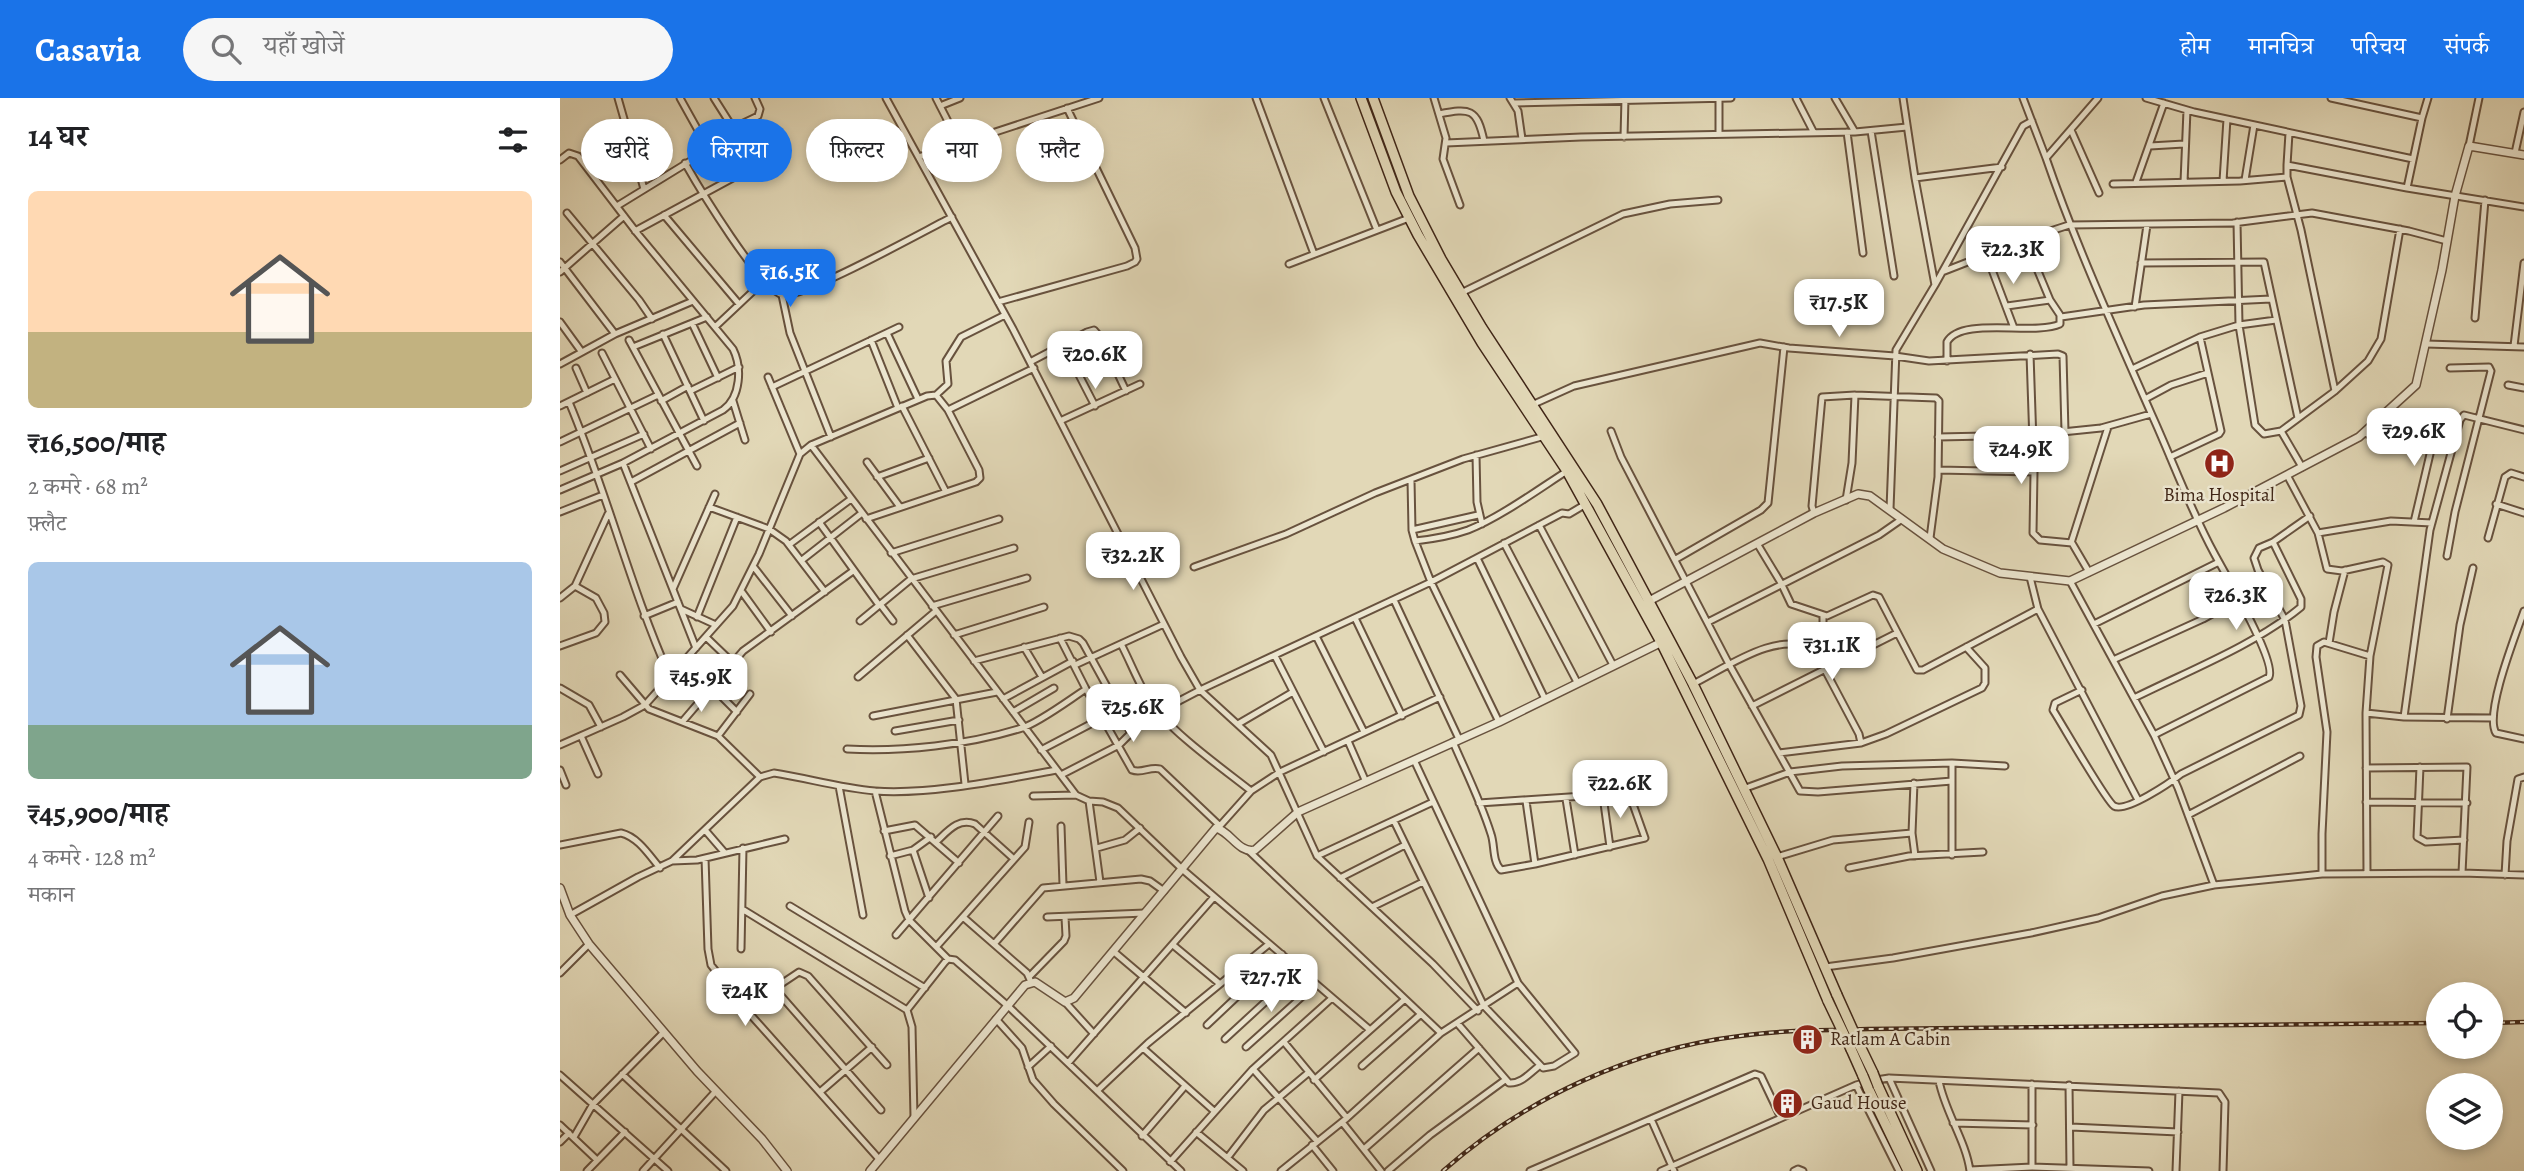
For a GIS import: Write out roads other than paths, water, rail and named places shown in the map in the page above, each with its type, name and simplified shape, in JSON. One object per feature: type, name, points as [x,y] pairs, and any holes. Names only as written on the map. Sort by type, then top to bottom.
[{"type":"highway","points":[[1366,99],[1396,192],[1409,218],[1482,343],[1597,503],[1648,601],[1768,859],[1828,1001],[1873,1073],[1873,1087],[1908,1171]]},
{"type":"highway","points":[[1366,99],[1409,196],[1461,293],[1534,404],[1545,436],[1554,443],[1586,504],[1693,684],[1777,857],[1825,967],[1837,995],[1863,1076],[1873,1087],[1917,1171]]},
{"type":"street","points":[[618,98],[644,189]]},
{"type":"street","points":[[680,98],[692,119]]},
{"type":"street","points":[[714,98],[727,119]]},
{"type":"street","points":[[752,119],[758,116],[761,109],[755,98]]},
{"type":"street","points":[[886,98],[1032,365],[1200,690],[1262,745],[1280,772],[1317,856],[1433,964],[1478,1011]]},
{"type":"street","points":[[936,98],[947,119]]},
{"type":"street","points":[[940,106],[960,98]]},
{"type":"street","points":[[1002,129],[1099,98]]},
{"type":"street","points":[[1256,98],[1314,254]]},
{"type":"street","points":[[1324,98],[1377,230]]},
{"type":"street","points":[[1434,98],[1446,143],[1443,159],[1460,205]]},
{"type":"street","points":[[1719,98],[1719,134]]},
{"type":"street","points":[[1522,139],[1518,111],[1512,101],[1731,98]]},
{"type":"street","points":[[1796,98],[1814,133]]},
{"type":"street","points":[[1835,98],[1855,132]]},
{"type":"street","points":[[1903,98],[1935,285]]},
{"type":"street","points":[[2023,98],[2069,225],[2170,457],[2219,562],[2258,636],[2270,668],[2269,677],[2154,735]]},
{"type":"street","points":[[2046,158],[2098,98]]},
{"type":"street","points":[[2146,98],[2187,110],[2413,159]]},
{"type":"street","points":[[2331,98],[2422,118]]},
{"type":"street","points":[[2376,108],[2379,98]]},
{"type":"street","points":[[2407,188],[2428,98]]},
{"type":"street","points":[[1648,601],[1814,513],[1858,494],[1864,494],[1890,509],[1943,549],[2000,573],[2070,581],[2199,520],[2364,433],[2417,385],[2455,195],[2479,98]]},
{"type":"street","points":[[1625,99],[1625,137]]},
{"type":"street","points":[[2136,182],[2164,103]]},
{"type":"street","points":[[998,302],[1127,266],[1137,259],[1135,248],[1067,107]]},
{"type":"street","points":[[1439,114],[1461,110],[1471,112],[1480,123],[1484,141]]},
{"type":"street","points":[[2184,182],[2187,110]]},
{"type":"street","points":[[2515,153],[2524,112]]},
{"type":"street","points":[[2223,181],[2227,119]]},
{"type":"street","points":[[1890,509],[1896,349],[1935,285],[2023,126],[2032,121]]},
{"type":"street","points":[[2245,180],[2254,125]]},
{"type":"street","points":[[1446,143],[1855,132],[1906,127]]},
{"type":"street","points":[[1871,131],[1894,276]]},
{"type":"street","points":[[2071,131],[2099,193]]},
{"type":"street","points":[[1847,132],[1863,253]]},
{"type":"street","points":[[2289,132],[2287,177],[2335,391]]},
{"type":"street","points":[[2150,146],[2185,144]]},
{"type":"street","points":[[2469,146],[2524,155]]},
{"type":"street","points":[[560,160],[569,153],[578,156],[635,231],[733,349],[739,367],[733,401],[729,406],[623,463],[560,490]]},
{"type":"street","points":[[617,206],[685,163],[736,244],[765,280],[782,295],[790,333],[831,437]]},
{"type":"street","points":[[2287,165],[2524,207]]},
{"type":"street","points":[[1915,178],[2002,167]]},
{"type":"street","points":[[2113,184],[2287,177]]},
{"type":"street","points":[[635,231],[724,182]]},
{"type":"street","points":[[1461,293],[1623,214],[1670,204],[1718,200]]},
{"type":"street","points":[[2475,318],[2486,200]]},
{"type":"street","points":[[567,213],[652,319]]},
{"type":"street","points":[[1942,272],[2069,225],[2237,222],[2312,213],[2400,229],[2447,242]]},
{"type":"street","points":[[664,215],[739,304]]},
{"type":"street","points":[[562,270],[624,216]]},
{"type":"street","points":[[782,295],[790,295],[825,282],[952,218]]},
{"type":"street","points":[[1289,264],[1409,218]]},
{"type":"street","points":[[2237,222],[2239,326],[2255,425],[2262,434],[2281,431],[2335,391],[2361,369],[2381,340],[2400,229]]},
{"type":"street","points":[[2135,307],[2147,225]]},
{"type":"street","points":[[1947,360],[1947,342],[1954,334],[1991,328],[2049,328],[2060,324],[2061,317],[2050,300],[2025,240]]},
{"type":"street","points":[[1986,254],[2014,328]]},
{"type":"street","points":[[560,262],[562,270],[615,334]]},
{"type":"street","points":[[2141,263],[2264,262],[2298,418]]},
{"type":"street","points":[[2515,346],[2524,263]]},
{"type":"street","points":[[715,327],[765,280]]},
{"type":"street","points":[[2061,317],[2135,307],[2271,299]]},
{"type":"street","points":[[2007,306],[2050,300]]},
{"type":"street","points":[[560,364],[615,334],[693,301]]},
{"type":"street","points":[[560,745],[645,705],[716,625],[742,592],[800,454],[811,445],[918,399],[936,395],[948,384],[946,361],[961,337],[1005,315]]},
{"type":"street","points":[[633,346],[707,317]]},
{"type":"street","points":[[2132,369],[2200,337],[2239,326],[2276,320]]},
{"type":"street","points":[[560,322],[581,351]]},
{"type":"street","points":[[692,323],[718,377]]},
{"type":"street","points":[[772,387],[899,327]]},
{"type":"street","points":[[948,410],[1032,365],[1087,331],[1097,332],[1126,391]]},
{"type":"street","points":[[887,333],[918,399]]},
{"type":"street","points":[[663,334],[705,421]]},
{"type":"street","points":[[2170,457],[2221,431],[2200,337]]},
{"type":"street","points":[[629,340],[697,466]]},
{"type":"street","points":[[871,340],[900,407],[946,492]]},
{"type":"street","points":[[1534,404],[1574,386],[1760,343],[1947,360],[2059,354],[2063,356],[2065,432]]},
{"type":"street","points":[[1063,344],[1095,405]]},
{"type":"street","points":[[2426,344],[2524,347]]},
{"type":"street","points":[[1676,559],[1768,503],[1784,347]]},
{"type":"street","points":[[602,353],[651,449]]},
{"type":"street","points":[[2031,355],[2034,536],[2040,540],[2071,543]]},
{"type":"street","points":[[560,442],[631,409],[739,367]]},
{"type":"street","points":[[576,368],[587,393]]},
{"type":"street","points":[[2447,556],[2455,512],[2491,368],[2450,368]]},
{"type":"street","points":[[2145,399],[2171,385],[2208,373]]},
{"type":"street","points":[[768,377],[800,454]]},
{"type":"street","points":[[560,406],[615,379]]},
{"type":"street","points":[[1060,421],[1140,384]]},
{"type":"street","points":[[2508,385],[2524,388]]},
{"type":"street","points":[[802,560],[864,516],[979,481],[981,475],[948,410],[936,395]]},
{"type":"street","points":[[1846,500],[1852,463],[1855,395]]},
{"type":"street","points":[[1814,513],[1812,506],[1821,398],[1855,395],[1938,399],[1938,470],[1930,538]]},
{"type":"street","points":[[733,401],[745,440]]},
{"type":"street","points":[[569,402],[597,474],[644,615],[670,677]]},
{"type":"street","points":[[1938,437],[2065,432],[2108,427],[2151,414]]},
{"type":"street","points":[[2404,717],[2432,523],[2461,418],[2464,415],[2480,418],[2524,430]]},
{"type":"street","points":[[2414,522],[2438,420]]},
{"type":"street","points":[[631,482],[740,423]]},
{"type":"street","points":[[2071,543],[2108,427]]},
{"type":"street","points":[[1611,431],[1621,457],[1730,666],[1800,791],[1818,792],[1952,781]]},
{"type":"street","points":[[2281,431],[2302,467]]},
{"type":"street","points":[[2364,433],[2403,446],[2415,447]]},
{"type":"street","points":[[560,471],[644,434]]},
{"type":"street","points":[[1194,567],[1286,534],[1411,480],[1476,456],[1545,436]]},
{"type":"street","points":[[811,445],[1076,795]]},
{"type":"street","points":[[1476,456],[1478,515],[1482,524]]},
{"type":"street","points":[[877,477],[929,457]]},
{"type":"street","points":[[867,462],[900,507]]},
{"type":"street","points":[[623,463],[696,648]]},
{"type":"street","points":[[1938,470],[2034,472]]},
{"type":"street","points":[[1415,541],[1455,534],[1482,524],[1567,471]]},
{"type":"street","points":[[2488,538],[2506,475],[2511,473],[2524,477]]},
{"type":"street","points":[[2287,475],[2318,533],[2327,569],[2346,570],[2383,562],[2388,565],[2370,656],[2366,713],[2367,873]]},
{"type":"street","points":[[1411,480],[1412,530],[1415,541],[1431,582],[1499,722]]},
{"type":"street","points":[[673,589],[715,494]]},
{"type":"street","points":[[560,512],[603,495]]},
{"type":"street","points":[[790,544],[852,499]]},
{"type":"street","points":[[2496,503],[2524,513]]},
{"type":"street","points":[[1158,712],[1394,600],[1562,513],[1569,514],[1586,504]]},
{"type":"street","points":[[709,506],[769,529],[790,544],[825,592]]},
{"type":"street","points":[[560,598],[575,586],[609,513]]},
{"type":"street","points":[[1412,530],[1478,515]]},
{"type":"street","points":[[2082,690],[2055,703],[2053,710],[2114,806],[2122,807],[2299,715],[2301,706],[2285,620],[2254,558],[2259,548],[2273,542],[2310,516]]},
{"type":"street","points":[[697,617],[737,517]]},
{"type":"street","points":[[1708,622],[1879,535],[1902,519]]},
{"type":"street","points":[[891,553],[999,520]]},
{"type":"street","points":[[2318,533],[2391,521],[2432,523]]},
{"type":"street","points":[[819,522],[853,571],[893,621]]},
{"type":"street","points":[[1539,525],[1613,665]]},
{"type":"street","points":[[2134,698],[2258,636],[2301,607],[2302,603],[2273,542]]},
{"type":"street","points":[[1504,543],[1577,682]]},
{"type":"street","points":[[2071,543],[2090,572]]},
{"type":"street","points":[[1758,545],[1782,583],[1791,604],[1823,616],[1877,595],[1917,670],[1923,670],[2038,609]]},
{"type":"street","points":[[860,621],[911,579],[1014,548]]},
{"type":"street","points":[[1478,558],[1545,699]]},
{"type":"street","points":[[2094,624],[2219,562]]},
{"type":"street","points":[[754,566],[792,616]]},
{"type":"street","points":[[2447,719],[2460,625],[2473,568]]},
{"type":"street","points":[[2329,643],[2334,612],[2346,570]]},
{"type":"street","points":[[683,721],[743,650],[853,571]]},
{"type":"street","points":[[2030,576],[2038,609],[2138,800]]},
{"type":"street","points":[[858,677],[934,609],[1027,578]]},
{"type":"street","points":[[2070,581],[2154,735],[2214,885]]},
{"type":"street","points":[[560,646],[596,634],[605,622],[604,612],[596,598],[575,586]]},
{"type":"street","points":[[742,592],[771,632]]},
{"type":"street","points":[[2113,660],[2203,619],[2239,599]]},
{"type":"street","points":[[1394,600],[1440,697],[1479,803],[1492,837],[1497,867],[1507,870],[1642,840],[1645,836],[1630,794],[1479,803]]},
{"type":"street","points":[[644,615],[678,602]]},
{"type":"street","points":[[954,635],[1044,607]]},
{"type":"street","points":[[681,609],[716,625]]},
{"type":"street","points":[[2524,613],[2495,700],[2492,718],[2496,733],[2524,739]]},
{"type":"street","points":[[1815,651],[1823,629],[1823,616]]},
{"type":"street","points":[[1354,618],[1402,716]]},
{"type":"street","points":[[1003,699],[1042,677],[1164,624]]},
{"type":"street","points":[[1752,706],[1897,633]]},
{"type":"street","points":[[907,635],[957,699],[965,784]]},
{"type":"street","points":[[570,915],[627,882],[672,861],[760,777],[774,772],[839,786],[875,791],[910,791],[1059,773],[1127,739],[1130,729],[1093,657],[1079,639],[1069,636],[974,661]]},
{"type":"street","points":[[1316,636],[1364,732]]},
{"type":"street","points":[[706,637],[732,662]]},
{"type":"street","points":[[1060,638],[1132,770],[1140,771],[1151,767],[1160,769],[1441,1033]]},
{"type":"street","points":[[1250,852],[1259,848],[1298,812],[1499,722],[1665,640]]},
{"type":"street","points":[[2322,874],[2327,732],[2316,650],[2320,643],[2329,643],[2370,656]]},
{"type":"street","points":[[1121,644],[1158,712],[1251,791]]},
{"type":"street","points":[[1693,684],[1772,645],[1804,645],[1815,651],[1859,734],[1861,743]]},
{"type":"street","points":[[1024,647],[1042,677]]},
{"type":"street","points":[[1779,753],[1861,743],[1886,734],[1982,688],[1985,668],[1966,647]]},
{"type":"street","points":[[1275,656],[1324,752]]},
{"type":"street","points":[[685,660],[737,712]]},
{"type":"street","points":[[620,675],[645,705],[657,713],[718,736],[760,777]]},
{"type":"street","points":[[1013,712],[1055,688]]},
{"type":"street","points":[[847,749],[887,751],[962,741],[1024,727],[1086,689]]},
{"type":"street","points":[[563,690],[589,705],[601,727]]},
{"type":"street","points":[[873,716],[997,692]]},
{"type":"street","points":[[1238,724],[1293,692]]},
{"type":"street","points":[[718,736],[750,694]]},
{"type":"street","points":[[1065,1002],[1074,998],[1251,791],[1280,772],[1440,697]]},
{"type":"street","points":[[2366,713],[2447,719],[2492,718]]},
{"type":"street","points":[[1041,750],[1102,718]]},
{"type":"street","points":[[895,731],[959,720]]},
{"type":"street","points":[[581,736],[598,774]]},
{"type":"street","points":[[1348,741],[1366,782]]},
{"type":"street","points":[[2188,815],[2300,756]]},
{"type":"street","points":[[1394,821],[1484,1006],[1539,1066],[1547,1069],[1575,1053],[1518,983],[1414,760]]},
{"type":"street","points":[[1743,789],[1790,772],[1842,766],[1952,763],[2005,766]]},
{"type":"street","points":[[1952,763],[1952,855]]},
{"type":"street","points":[[2420,767],[2416,833],[2426,842],[2464,840]]},
{"type":"street","points":[[2366,768],[2468,767],[2462,873]]},
{"type":"street","points":[[560,770],[566,785]]},
{"type":"street","points":[[2505,875],[2507,841],[2518,779],[2524,776]]},
{"type":"street","points":[[1914,783],[1912,833],[1915,856]]},
{"type":"street","points":[[839,786],[863,915]]},
{"type":"street","points":[[875,791],[900,898],[909,920],[948,959],[955,960],[1008,1006],[1181,1171]]},
{"type":"street","points":[[1033,796],[1076,795],[1089,801],[1111,804],[1214,897],[1370,1030]]},
{"type":"street","points":[[1603,796],[1610,847]]},
{"type":"street","points":[[1566,799],[1575,855]]},
{"type":"street","points":[[1089,801],[1100,882]]},
{"type":"street","points":[[1526,801],[1535,864]]},
{"type":"street","points":[[1317,856],[1433,802]]},
{"type":"street","points":[[2366,802],[2467,803]]},
{"type":"street","points":[[896,935],[998,816]]},
{"type":"street","points":[[936,842],[955,824],[968,821],[1014,859]]},
{"type":"street","points":[[937,946],[1027,842],[1029,821]]},
{"type":"street","points":[[884,831],[915,825],[959,863]]},
{"type":"street","points":[[1061,826],[1063,885]]},
{"type":"street","points":[[1097,848],[1125,840],[1140,828]]},
{"type":"street","points":[[705,830],[724,852]]},
{"type":"street","points":[[560,845],[621,833],[637,842],[660,868]]},
{"type":"street","points":[[1777,857],[1833,840],[1912,833]]},
{"type":"street","points":[[890,856],[913,850],[931,837]]},
{"type":"street","points":[[672,861],[705,858],[785,839]]},
{"type":"street","points":[[1340,877],[1405,845]]},
{"type":"street","points":[[741,950],[743,848]]},
{"type":"street","points":[[913,850],[929,898]]},
{"type":"street","points":[[1849,867],[1915,856],[1983,852]]},
{"type":"street","points":[[705,858],[708,949],[712,965],[749,1013],[879,1158]]},
{"type":"street","points":[[1825,967],[1893,958],[2031,933],[2098,918],[2162,896],[2214,885],[2322,874],[2524,875]]},
{"type":"street","points":[[994,944],[1038,892],[1048,887],[1141,879],[1150,881],[1164,891]]},
{"type":"street","points":[[1372,907],[1423,882]]},
{"type":"street","points":[[560,888],[570,915],[589,944],[716,1091],[762,1139],[787,1171]]},
{"type":"street","points":[[1068,1063],[1214,897]]},
{"type":"street","points":[[790,906],[925,988]]},
{"type":"street","points":[[742,909],[907,1010],[912,1027],[914,1118]]},
{"type":"street","points":[[1047,917],[1145,913]]},
{"type":"street","points":[[963,917],[1030,979],[1065,1002],[1094,1034]]},
{"type":"street","points":[[870,1171],[1064,941],[1065,917]]},
{"type":"street","points":[[560,973],[589,944]]},
{"type":"street","points":[[1173,944],[1220,984]]},
{"type":"street","points":[[1097,1091],[1143,1048],[1269,944]]},
{"type":"street","points":[[1113,951],[1186,1013]]},
{"type":"street","points":[[1206,1025],[1282,954]]},
{"type":"street","points":[[907,1010],[948,959]]},
{"type":"street","points":[[560,961],[566,967]]},
{"type":"street","points":[[1225,1039],[1300,970]]},
{"type":"street","points":[[775,988],[795,973],[803,973],[887,1065]]},
{"type":"street","points":[[768,981],[881,1110]]},
{"type":"street","points":[[1281,1171],[1344,1120],[1441,1033],[1518,983]]},
{"type":"street","points":[[1246,1046],[1316,984]]},
{"type":"street","points":[[1170,1162],[1253,1069],[1332,998]]},
{"type":"street","points":[[1314,1080],[1405,999]]},
{"type":"street","points":[[1362,1066],[1421,1014]]},
{"type":"street","points":[[996,1020],[1022,1048],[1033,1080],[1123,1171]]},
{"type":"street","points":[[1458,1024],[1509,1083],[1525,1078],[1539,1066]]},
{"type":"street","points":[[574,1138],[593,1104],[664,1032]]},
{"type":"street","points":[[1283,1042],[1381,1171]]},
{"type":"street","points":[[1028,1066],[1051,1046]]},
{"type":"street","points":[[820,1092],[872,1047]]},
{"type":"street","points":[[1143,1048],[1214,1111]]},
{"type":"street","points":[[1364,1149],[1479,1048]]},
{"type":"street","points":[[1253,1069],[1315,1143],[1333,1171]]},
{"type":"street","points":[[1228,1157],[1254,1121],[1308,1073]]},
{"type":"street","points":[[622,1074],[726,1171]]},
{"type":"street","points":[[1530,1171],[1755,1074],[1761,1076],[1782,1118]]},
{"type":"street","points":[[560,1075],[668,1171]]},
{"type":"street","points":[[1889,1078],[1931,1171]]},
{"type":"street","points":[[1661,1171],[1856,1085],[1889,1078],[2219,1093],[2225,1102],[2222,1171]]},
{"type":"street","points":[[1388,1171],[1505,1080]]},
{"type":"street","points":[[1940,1081],[1942,1095],[1970,1170],[2032,1167],[2149,1171]]},
{"type":"street","points":[[2032,1084],[2032,1167]]},
{"type":"street","points":[[1856,1085],[1899,1171]]},
{"type":"street","points":[[2069,1085],[2070,1168]]},
{"type":"street","points":[[1142,1136],[1185,1086]]},
{"type":"street","points":[[643,1171],[716,1091]]},
{"type":"street","points":[[2176,1171],[2179,1091]]},
{"type":"street","points":[[1651,1119],[1673,1168]]},
{"type":"street","points":[[1953,1123],[2033,1125]]},
{"type":"street","points":[[560,1125],[597,1160]]},
{"type":"street","points":[[2071,1127],[2178,1132]]},
{"type":"street","points":[[587,1171],[625,1132]]},
{"type":"street","points":[[1196,1132],[1243,1171]]},
{"type":"street","points":[[560,1142],[569,1133]]},
{"type":"street","points":[[1794,1171],[1803,1171]]},
{"type":"railway","points":[[2503,1023],[2524,1022]]},
{"type":"railway","points":[[1443,1171],[1508,1121],[1581,1081],[1659,1052],[1740,1036],[1788,1031],[1868,1029],[2426,1023]]},
{"type":"place","name":"Bima Hospital","points":[[2219,464]]},
{"type":"place","name":"Ratlam A Cabin","points":[[1807,1039]]},
{"type":"place","name":"Gaud House","points":[[1788,1103]]}]
